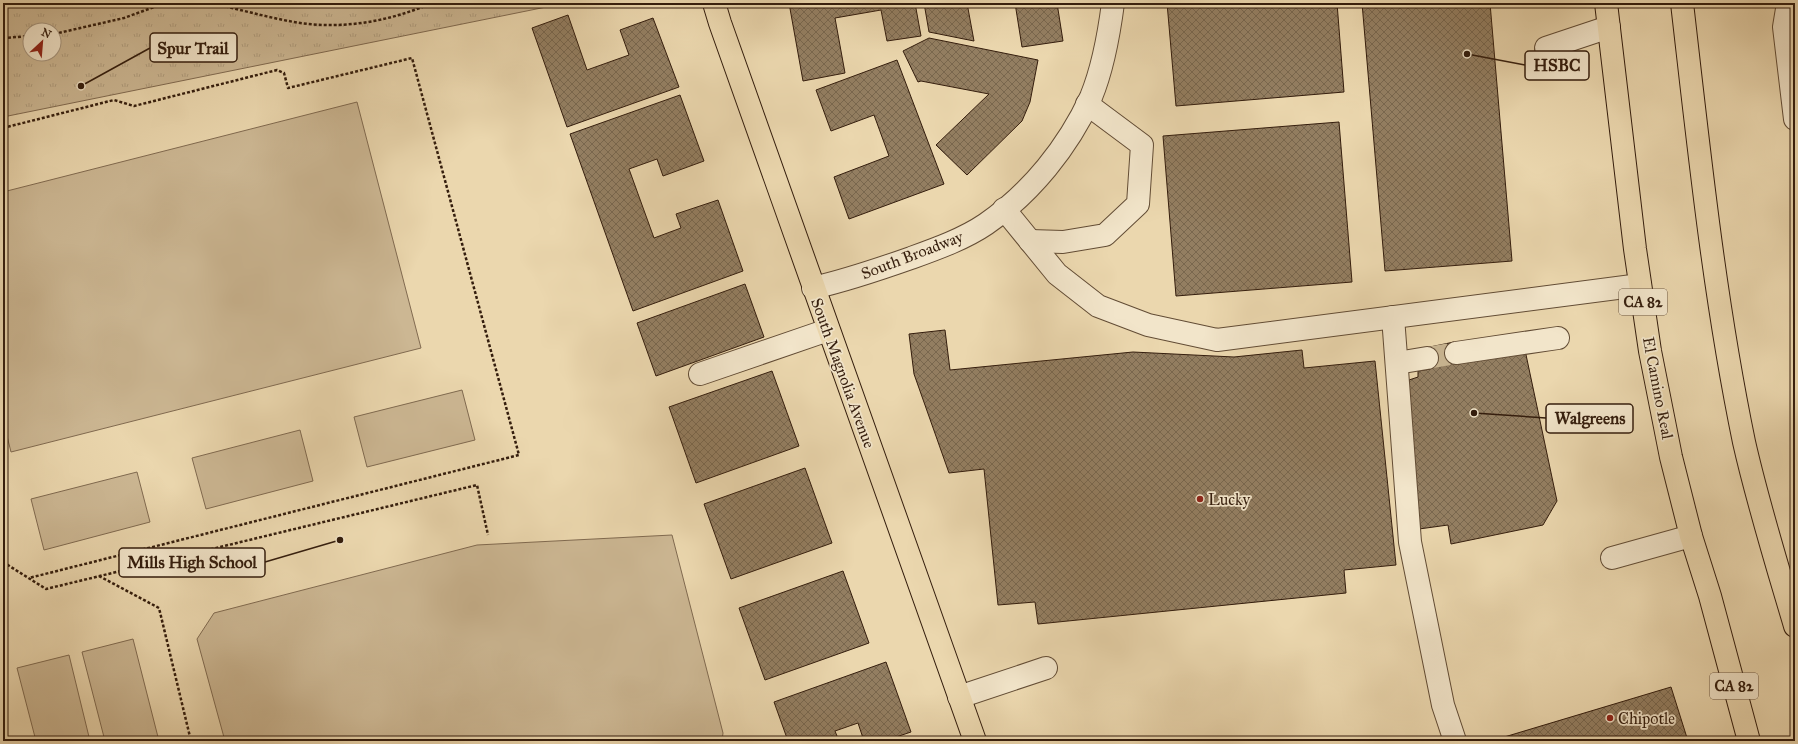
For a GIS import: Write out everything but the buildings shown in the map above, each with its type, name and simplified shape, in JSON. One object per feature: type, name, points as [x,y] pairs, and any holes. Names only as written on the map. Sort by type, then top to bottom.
[{"type":"main road","name":"South Magnolia Avenue","points":[[714,3],[813,288],[975,741]]},
{"type":"main road","name":"El Camino Real","points":[[1606,3],[1640,285],[1650,351],[1671,457],[1691,536],[1710,596],[1749,741]]},
{"type":"main road","points":[[1682,3],[1704,192],[1725,341],[1745,443],[1770,540],[1795,626]]},
{"type":"street","name":"South Broadway","points":[[813,288],[851,279],[942,246],[985,225],[1028,190],[1062,148],[1091,97],[1108,41],[1113,3]]},
{"type":"street","points":[[1788,3],[1784,27],[1795,119]]},
{"type":"street","points":[[1546,48],[1609,27]]},
{"type":"street","points":[[1030,241],[1063,242],[1105,235],[1138,204],[1142,145],[1087,104]]},
{"type":"street","points":[[1004,209],[1057,274],[1098,306],[1148,325],[1217,340],[1640,285]]},
{"type":"street","points":[[1393,317],[1410,542],[1443,705],[1455,741]]},
{"type":"street","points":[[700,374],[828,330]]},
{"type":"street","points":[[1456,353],[1558,338]]},
{"type":"street","points":[[1397,363],[1427,358]]},
{"type":"street","points":[[1612,558],[1691,536]]},
{"type":"street","points":[[959,697],[1046,668]]},
{"type":"path","points":[[62,32],[124,18],[164,3]]},
{"type":"path","points":[[211,3],[295,22],[344,25],[377,21],[415,10],[432,3]]},
{"type":"path","points":[[3,38],[22,37]]},
{"type":"path","points":[[3,128],[114,100],[134,106],[277,70],[284,73],[288,88],[412,58],[519,455],[29,578]]},
{"type":"path","points":[[3,562],[46,589],[477,484],[488,535]]},
{"type":"path","points":[[99,576],[159,608],[192,741]]},
{"type":"green space","points":[[3,3],[566,3],[3,117]]},
{"type":"green space","points":[[357,102],[421,348],[11,452],[3,420],[3,192]]},
{"type":"green space","points":[[462,390],[475,440],[367,467],[354,417]]},
{"type":"green space","points":[[300,430],[313,481],[206,509],[192,458]]},
{"type":"green space","points":[[137,472],[150,522],[44,550],[31,499]]},
{"type":"green space","points":[[672,535],[723,733],[722,741],[225,741],[197,639],[214,613],[477,545]]},
{"type":"green space","points":[[133,639],[159,741],[105,741],[82,652]]},
{"type":"green space","points":[[69,655],[90,741],[36,741],[17,668]]},
{"type":"tunnel","points":[[1427,358],[1456,353]]},
{"type":"place","name":"HSBC","points":[[1467,54]]},
{"type":"place","name":"Spur Trail","points":[[81,86]]},
{"type":"place","name":"Walgreens","points":[[1474,413]]},
{"type":"place","name":"Lucky","points":[[1200,499]]},
{"type":"place","name":"Mills High School","points":[[340,540]]},
{"type":"place","name":"Chipotle","points":[[1610,718]]}]
